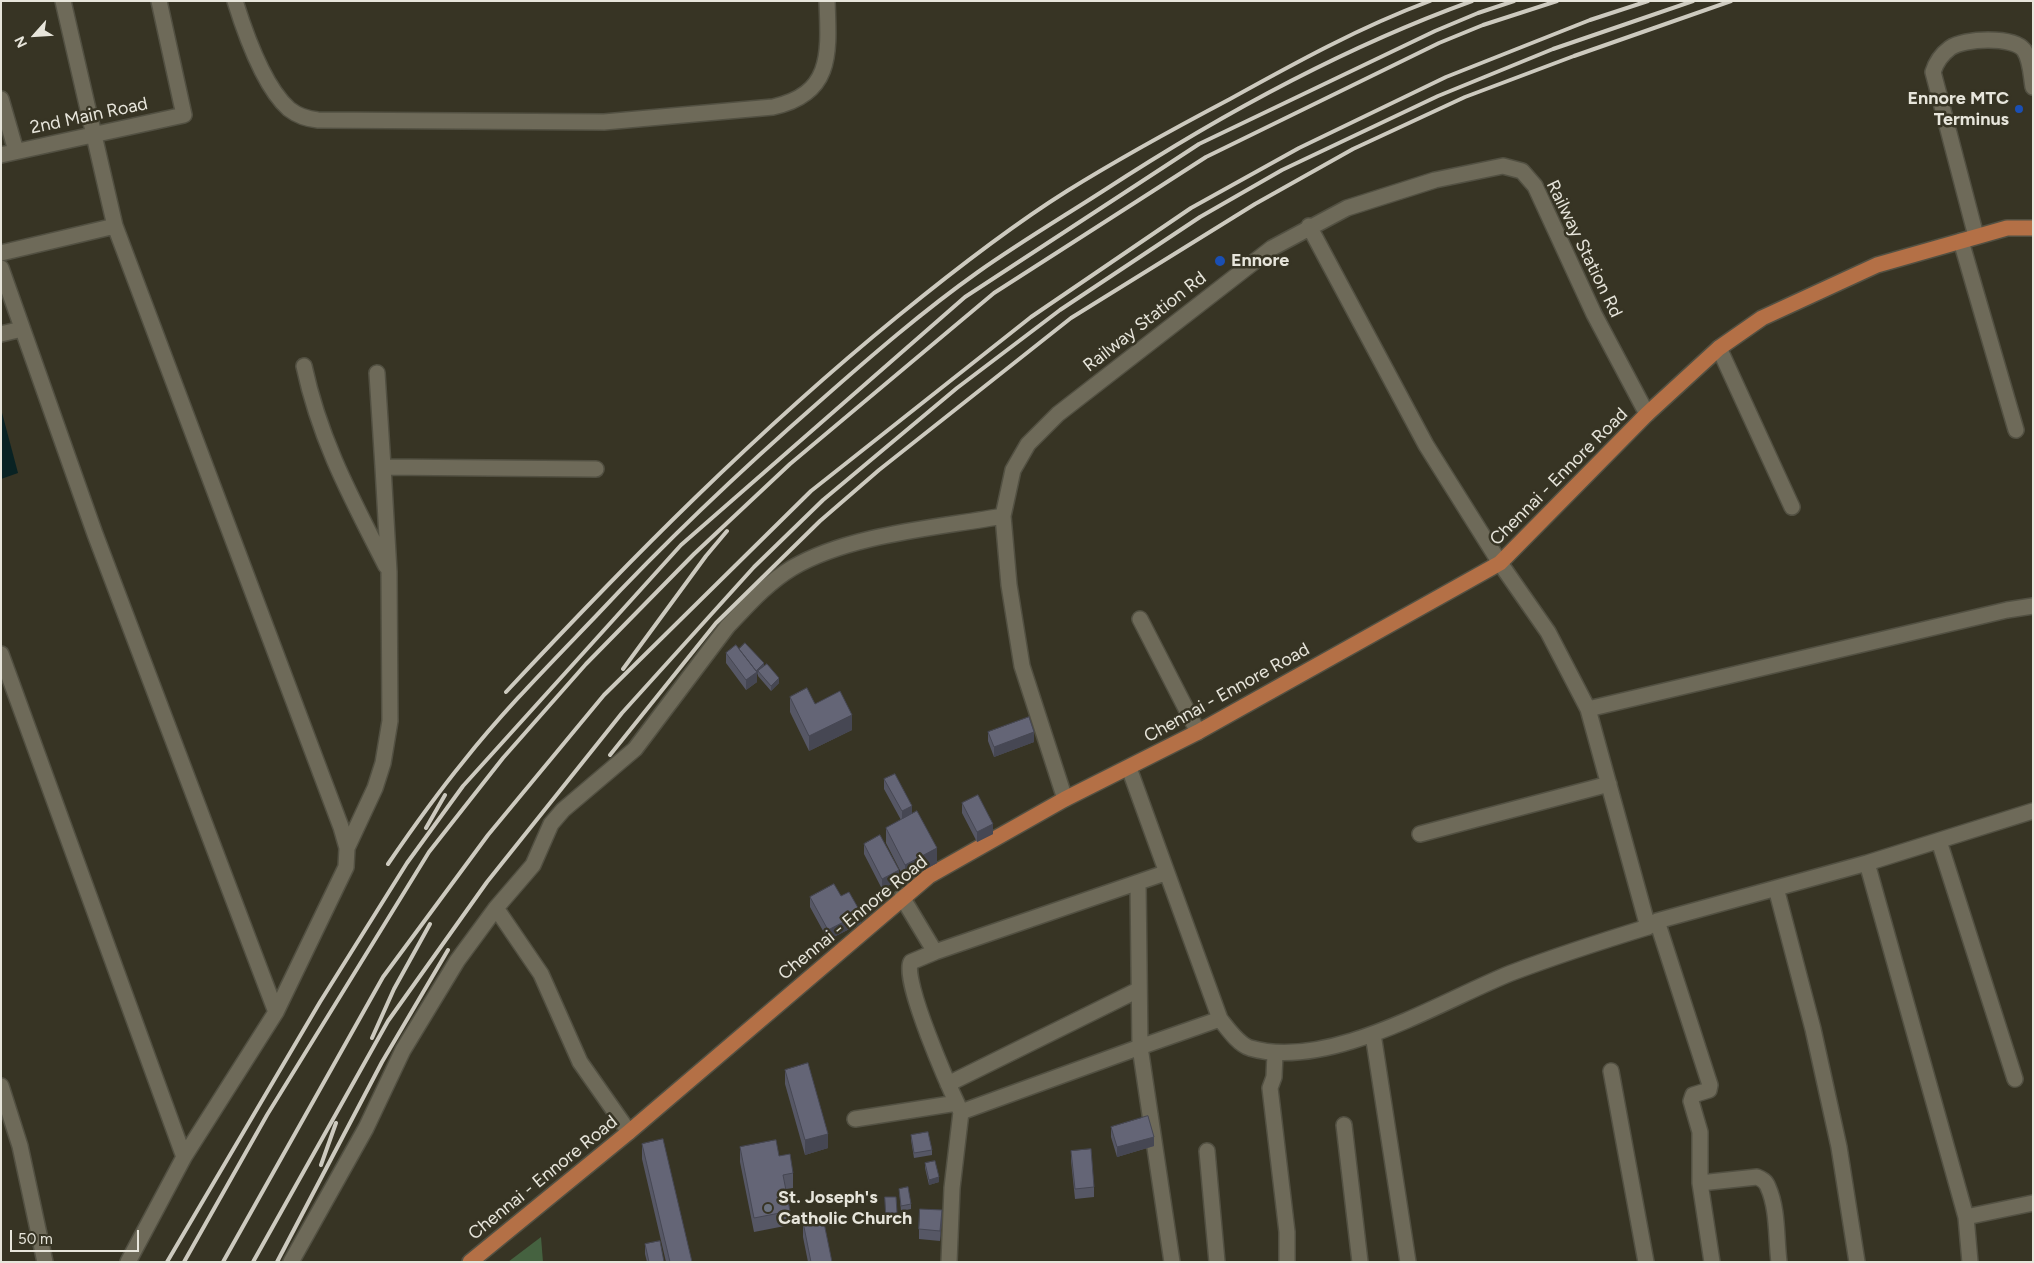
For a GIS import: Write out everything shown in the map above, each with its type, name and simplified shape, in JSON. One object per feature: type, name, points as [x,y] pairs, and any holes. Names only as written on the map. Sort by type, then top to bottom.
[{"type":"main road","name":"Chennai - Ennore Road","points":[[470,1262],[629,1132],[902,897],[930,876],[1065,799],[1198,732],[1500,563],[1647,414],[1719,348],[1762,318],[1877,265],[2007,228],[2033,228]]},
{"type":"street","points":[[63,1],[116,226],[347,848],[346,868],[276,1012],[184,1157],[128,1262]]},
{"type":"street","name":"2nd Main Road","points":[[9,153],[184,115],[160,1]]},
{"type":"street","points":[[235,1],[251,43],[275,92],[290,110],[304,118],[318,120],[560,122],[656,118],[790,104],[802,97],[823,74],[827,46],[827,1]]},
{"type":"street","points":[[1976,236],[1933,72],[1936,62],[1951,47],[1969,41],[2012,41],[2024,50],[2030,65],[2033,87]]},
{"type":"street","points":[[1,99],[9,153]]},
{"type":"street","name":"Railway Station Rd","points":[[1065,799],[1022,666],[1010,585],[1003,516],[1014,470],[1028,444],[1058,414],[1272,248],[1309,226],[1347,208],[1435,180],[1503,166],[1522,171],[1535,186],[1594,314],[1647,414]]},
{"type":"street","points":[[1,253],[116,226]]},
{"type":"street","points":[[1309,226],[1426,445],[1500,563],[1548,632],[1588,709],[1652,924],[1710,1085],[1709,1090],[1693,1095],[1692,1101],[1700,1132],[1700,1183],[1712,1262]]},
{"type":"street","points":[[1961,241],[2016,430]]},
{"type":"street","points":[[1,268],[95,534],[276,1012]]},
{"type":"street","points":[[1,334],[22,329]]},
{"type":"street","points":[[1719,348],[1792,507]]},
{"type":"street","points":[[304,366],[316,417],[332,459],[390,572]]},
{"type":"street","points":[[347,848],[376,788],[384,763],[390,721],[390,572],[377,373]]},
{"type":"street","points":[[383,467],[596,469]]},
{"type":"street","points":[[291,1262],[366,1128],[403,1050],[457,961],[496,908],[533,865],[551,824],[563,810],[635,749],[727,627],[758,594],[792,569],[839,547],[1003,516]]},
{"type":"street","points":[[1588,709],[2006,610],[2033,606]]},
{"type":"street","points":[[1140,620],[1198,732]]},
{"type":"street","points":[[1,654],[184,1157]]},
{"type":"street","points":[[1129,768],[1220,1020],[1248,1047],[1275,1052],[1308,1051],[1373,1034],[1511,974],[1652,924],[1867,863],[2033,811]]},
{"type":"street","points":[[1420,834],[1609,784]]},
{"type":"street","points":[[1939,841],[2015,1080]]},
{"type":"street","points":[[1867,863],[1966,1217],[1970,1262]]},
{"type":"street","points":[[949,1262],[952,1188],[959,1108],[926,1030],[909,973],[911,962],[935,952],[1166,873]]},
{"type":"street","points":[[1138,882],[1140,1047],[1172,1262]]},
{"type":"street","points":[[1776,888],[1813,1029],[1839,1147],[1856,1262]]},
{"type":"street","points":[[902,897],[935,952]]},
{"type":"street","points":[[496,908],[541,974],[584,1069],[629,1132]]},
{"type":"street","points":[[948,1084],[1138,990]]},
{"type":"street","points":[[855,1119],[959,1108],[1220,1020]]},
{"type":"street","points":[[1373,1034],[1408,1262]]},
{"type":"street","points":[[1275,1052],[1274,1077],[1270,1088],[1287,1232],[1287,1262]]},
{"type":"street","points":[[1611,1071],[1646,1262]]},
{"type":"street","points":[[1,1086],[20,1146],[45,1262]]},
{"type":"street","points":[[1344,1125],[1360,1262]]},
{"type":"street","points":[[1207,1151],[1217,1262]]},
{"type":"street","points":[[1700,1183],[1756,1177],[1764,1180],[1768,1186],[1774,1214],[1779,1262]]},
{"type":"street","points":[[1966,1217],[2033,1203]]},
{"type":"green space","points":[[541,1237],[543,1262],[508,1262]]},
{"type":"water","points":[[1,409],[18,473],[1,479]]},
{"type":"building","points":[[745,643],[764,663],[756,671],[739,649]]},
{"type":"building","points":[[736,645],[757,672],[746,680],[726,653]]},
{"type":"building","points":[[767,664],[779,678],[771,686],[758,671]]},
{"type":"building","points":[[807,688],[815,704],[840,691],[852,715],[809,736],[790,697]]},
{"type":"building","points":[[1029,717],[1034,732],[994,747],[988,732]]},
{"type":"building","points":[[895,774],[912,806],[902,811],[884,779]]},
{"type":"building","points":[[978,795],[993,824],[977,832],[962,803]]},
{"type":"building","points":[[917,811],[937,848],[905,865],[886,828]]},
{"type":"building","points":[[880,835],[899,870],[882,879],[864,844]]},
{"type":"building","points":[[834,884],[841,896],[849,892],[861,913],[828,930],[810,897]]},
{"type":"building","points":[[808,1063],[828,1134],[805,1140],[785,1070]]},
{"type":"building","points":[[1148,1116],[1154,1137],[1117,1147],[1111,1127]]},
{"type":"building","points":[[928,1132],[932,1150],[914,1153],[911,1135]]},
{"type":"building","points":[[663,1139],[692,1262],[670,1262],[642,1144]]},
{"type":"building","name":"St. Joseph's Catholic Church","points":[[776,1140],[779,1156],[790,1154],[793,1173],[783,1175],[790,1211],[754,1218],[740,1147]]},
{"type":"building","points":[[1091,1149],[1094,1187],[1075,1189],[1071,1151]]},
{"type":"building","points":[[935,1161],[939,1177],[929,1180],[925,1163]]},
{"type":"building","points":[[908,1187],[911,1204],[901,1206],[899,1189]]},
{"type":"building","points":[[885,1197],[896,1197],[897,1213],[886,1213]]},
{"type":"building","points":[[920,1209],[942,1210],[940,1231],[919,1229]]},
{"type":"building","points":[[823,1218],[832,1262],[811,1262],[803,1222]]},
{"type":"building","points":[[660,1241],[664,1262],[649,1262],[645,1244]]},
{"type":"railway","points":[[506,692],[600,593],[696,497],[794,405],[918,300],[981,251],[1067,191],[1148,144],[1328,46],[1378,22],[1430,1]]},
{"type":"railway","points":[[388,864],[453,774],[495,724],[623,588],[705,506],[762,453],[858,367],[917,318],[978,272],[1024,241],[1147,163],[1236,110],[1328,62],[1376,40],[1472,1]]},
{"type":"railway","points":[[167,1262],[320,1002],[407,863],[463,786],[681,545],[965,297],[1199,144],[1435,31],[1478,13],[1514,1]]},
{"type":"railway","points":[[184,1262],[267,1115],[429,852],[503,758],[586,664],[694,554],[790,464],[994,293],[1206,157],[1439,43],[1483,25],[1557,1]]},
{"type":"railway","points":[[223,1262],[383,977],[488,835],[604,695],[811,491],[1031,317],[1191,208],[1299,148],[1446,77],[1590,20],[1648,1]]},
{"type":"railway","points":[[253,1262],[388,1021],[487,882],[622,713],[754,567],[823,500],[957,388],[1060,310],[1200,217],[1282,170],[1438,96],[1553,49],[1693,1]]},
{"type":"railway","points":[[610,755],[716,623],[820,521],[879,470],[1071,318],[1255,204],[1353,149],[1465,97],[1574,56],[1731,1]]},
{"type":"railway","points":[[623,669],[706,556],[727,531]]},
{"type":"railway","points":[[426,828],[445,795]]},
{"type":"railway","points":[[372,1038],[394,989],[430,924]]},
{"type":"railway","points":[[277,1262],[382,1062],[448,950]]},
{"type":"railway","points":[[321,1165],[336,1123]]},
{"type":"place","name":"Ennore MTC Terminus","points":[[2019,109]]},
{"type":"place","name":"Ennore","points":[[1220,261]]},
{"type":"place","name":"St. Joseph's Catholic Church","points":[[768,1208]]}]
